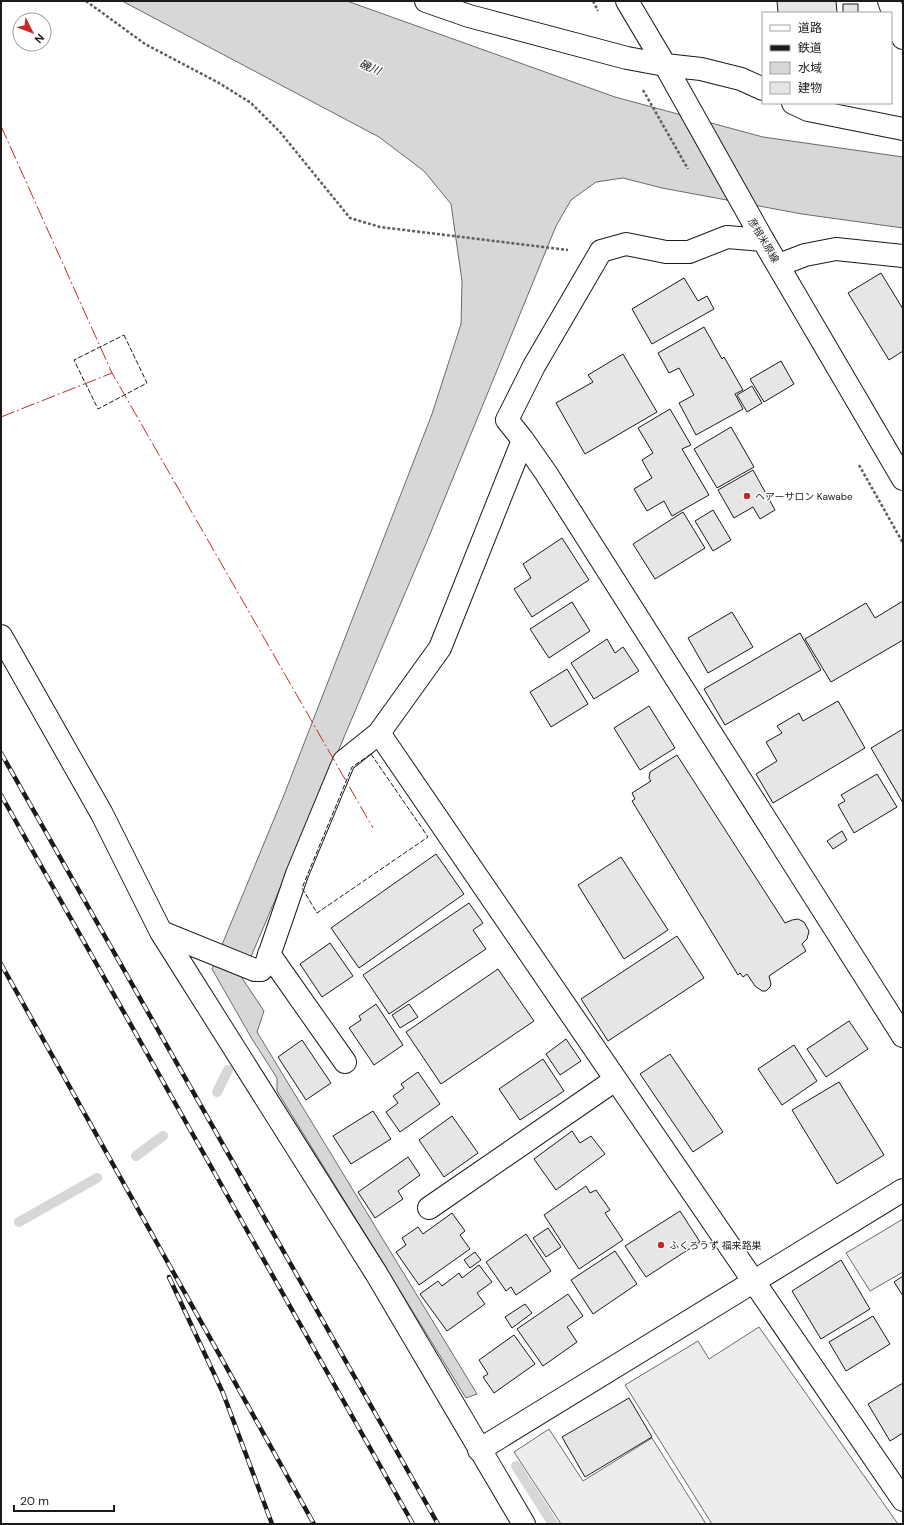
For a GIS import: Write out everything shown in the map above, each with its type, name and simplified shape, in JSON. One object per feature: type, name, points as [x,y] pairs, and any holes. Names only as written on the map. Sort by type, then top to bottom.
[{"type":"street","points":[[426,1],[469,16],[619,56],[665,65],[708,71],[741,79],[762,89]]},
{"type":"street","name":"彦根米原線","points":[[626,1],[665,65],[760,234],[903,479]]},
{"type":"street","points":[[889,1],[903,38]]},
{"type":"street","points":[[795,104],[808,110],[903,129]]},
{"type":"street","points":[[760,234],[727,237],[689,252],[666,252],[626,244],[601,251],[534,366],[507,420],[546,473],[903,1036]]},
{"type":"street","points":[[779,265],[805,256],[836,249],[903,256]]},
{"type":"street","points":[[262,962],[344,761],[379,734],[440,648],[523,440]]},
{"type":"street","points":[[1,636],[102,814],[161,932],[376,1273],[524,1524]]},
{"type":"street","points":[[379,734],[903,1500]]},
{"type":"street","points":[[161,932],[209,952],[262,962],[344,1062]]},
{"type":"street","points":[[429,1208],[615,1080]]},
{"type":"street","points":[[479,1450],[903,1190]]},
{"type":"path","points":[[86,1],[145,44],[219,83],[251,103],[280,132],[350,218],[380,227],[562,250]]},
{"type":"path","points":[[640,85],[691,175]]},
{"type":"shaded area","points":[[903,1219],[903,1272],[870,1291],[846,1253]]},
{"type":"shaded area","points":[[759,1327],[898,1524],[712,1524],[625,1385],[698,1341],[709,1359]]},
{"type":"shaded area","points":[[549,1429],[583,1481],[652,1438],[706,1524],[561,1524],[514,1452]]},
{"type":"water","name":"磯川","points":[[122,1],[347,1],[615,97],[763,137],[903,157],[903,228],[802,214],[662,188],[623,178],[596,182],[571,200],[556,226],[428,539],[242,978],[264,1011],[257,1032],[477,1394],[466,1398],[277,1091],[277,1078],[252,1039],[212,969],[284,795],[432,414],[461,324],[462,281],[451,204],[424,171],[379,137]]},
{"type":"building","points":[[777,1],[836,1],[837,12],[778,12]]},
{"type":"building","points":[[843,4],[858,4],[858,12],[843,12]]},
{"type":"building","points":[[881,273],[903,309],[903,351],[889,360],[848,293]]},
{"type":"building","points":[[684,278],[698,301],[707,296],[714,309],[652,344],[632,309]]},
{"type":"building","points":[[704,327],[722,359],[724,357],[743,390],[735,394],[743,409],[696,435],[679,403],[694,395],[679,368],[669,373],[658,353]]},
{"type":"building","points":[[623,354],[657,412],[585,454],[556,403],[593,382],[588,375]]},
{"type":"building","points":[[781,361],[794,384],[764,402],[750,379]]},
{"type":"building","points":[[752,386],[762,403],[747,412],[737,395]]},
{"type":"building","points":[[670,409],[691,445],[682,449],[709,495],[672,516],[664,501],[647,511],[634,489],[652,478],[642,460],[653,453],[638,428]]},
{"type":"building","points":[[731,427],[754,467],[717,488],[694,449]]},
{"type":"building","points":[[753,470],[775,510],[760,519],[753,507],[734,518],[718,490]]},
{"type":"building","points":[[713,510],[731,540],[713,551],[695,521]]},
{"type":"building","points":[[683,512],[705,548],[655,579],[633,544]]},
{"type":"building","points":[[562,538],[589,580],[532,617],[514,589],[531,578],[523,564]]},
{"type":"building","points":[[903,601],[903,640],[831,682],[805,639],[866,603],[875,618]]},
{"type":"building","points":[[572,602],[590,631],[549,658],[530,629]]},
{"type":"building","points":[[732,612],[753,647],[708,673],[688,638]]},
{"type":"building","points":[[800,633],[821,670],[725,725],[704,689]]},
{"type":"building","points":[[607,639],[615,653],[623,647],[639,671],[594,699],[571,663]]},
{"type":"building","points":[[567,669],[588,704],[551,727],[530,692]]},
{"type":"building","points":[[838,701],[865,748],[773,803],[756,774],[777,761],[766,742],[782,733],[777,726],[799,713],[803,721]]},
{"type":"building","points":[[649,706],[675,748],[640,770],[614,728]]},
{"type":"building","points":[[903,729],[903,803],[871,748]]},
{"type":"building","points":[[677,755],[785,923],[798,919],[804,922],[809,931],[807,939],[802,944],[806,951],[769,976],[771,984],[766,991],[762,991],[755,986],[747,974],[743,977],[740,973],[738,975],[632,801],[635,799],[632,793],[651,781],[649,778],[650,772]]},
{"type":"building","points":[[877,774],[897,807],[854,833],[838,805],[845,801],[841,795]]},
{"type":"building","points":[[842,831],[847,840],[833,849],[827,841]]},
{"type":"building","points":[[436,854],[464,894],[359,968],[331,928]]},
{"type":"building","points":[[621,857],[668,930],[624,959],[578,885]]},
{"type":"building","points":[[469,903],[483,923],[473,930],[486,949],[389,1014],[363,975]]},
{"type":"building","points":[[677,936],[704,978],[608,1041],[581,999]]},
{"type":"building","points":[[330,943],[353,976],[322,997],[300,964]]},
{"type":"building","points":[[498,969],[534,1021],[441,1084],[406,1032]]},
{"type":"building","points":[[376,1004],[403,1045],[374,1065],[349,1028],[361,1020],[359,1016]]},
{"type":"building","points":[[409,1004],[418,1017],[400,1028],[392,1015]]},
{"type":"building","points":[[849,1021],[868,1049],[826,1077],[807,1049]]},
{"type":"building","points":[[566,1039],[581,1061],[560,1075],[546,1054]]},
{"type":"building","points":[[302,1040],[331,1083],[306,1100],[278,1057]]},
{"type":"building","points":[[794,1045],[817,1081],[782,1105],[758,1069]]},
{"type":"building","points":[[670,1054],[723,1132],[693,1152],[640,1074]]},
{"type":"building","points":[[543,1059],[564,1091],[520,1120],[499,1089]]},
{"type":"building","points":[[418,1072],[440,1104],[400,1132],[386,1112],[398,1103],[393,1096],[404,1088],[401,1084]]},
{"type":"building","points":[[839,1082],[884,1155],[837,1184],[792,1110]]},
{"type":"building","points":[[373,1111],[391,1139],[351,1164],[333,1136]]},
{"type":"building","points":[[452,1116],[478,1153],[444,1177],[419,1140]]},
{"type":"building","points":[[572,1131],[580,1143],[591,1136],[605,1154],[556,1190],[534,1159]]},
{"type":"building","points":[[408,1157],[420,1175],[398,1191],[403,1199],[375,1218],[358,1192]]},
{"type":"building","points":[[586,1186],[590,1193],[596,1190],[610,1210],[605,1213],[623,1240],[579,1269],[544,1215]]},
{"type":"building","points":[[680,1211],[700,1242],[646,1277],[625,1246]]},
{"type":"building","points":[[452,1213],[465,1231],[460,1235],[470,1249],[419,1285],[396,1252],[406,1245],[402,1238],[418,1227],[423,1234]]},
{"type":"building","points":[[548,1228],[561,1247],[546,1257],[533,1238]]},
{"type":"building","points":[[526,1234],[551,1271],[516,1295],[511,1287],[506,1291],[486,1262]]},
{"type":"building","points":[[615,1251],[637,1284],[593,1314],[571,1280]]},
{"type":"building","points":[[475,1252],[481,1260],[470,1268],[464,1260]]},
{"type":"building","points":[[841,1260],[870,1309],[821,1339],[792,1291]]},
{"type":"building","points":[[479,1265],[492,1282],[477,1293],[485,1304],[447,1331],[420,1294],[438,1281],[442,1286],[459,1273],[462,1278]]},
{"type":"building","points":[[903,1276],[903,1296],[894,1282]]},
{"type":"building","points":[[568,1294],[583,1316],[567,1327],[577,1342],[543,1366],[517,1329]]},
{"type":"building","points":[[525,1304],[532,1313],[512,1328],[505,1317]]},
{"type":"building","points":[[873,1316],[890,1344],[846,1371],[829,1342]]},
{"type":"building","points":[[514,1335],[535,1364],[494,1393],[483,1377],[488,1374],[479,1360]]},
{"type":"building","points":[[903,1383],[903,1433],[890,1441],[868,1404]]},
{"type":"building","points":[[629,1398],[652,1437],[585,1477],[562,1437]]},
{"type":"waterway","points":[[217,1092],[228,1070]]},
{"type":"waterway","points":[[136,1156],[163,1136]]},
{"type":"waterway","points":[[19,1222],[97,1178]]},
{"type":"waterway","points":[[516,1466],[553,1524]]},
{"type":"railway","points":[[1,753],[438,1524]]},
{"type":"railway","points":[[1,795],[413,1524]]},
{"type":"railway","points":[[1,964],[314,1524]]},
{"type":"railway","points":[[169,1277],[223,1393],[272,1524]]},
{"type":"fence","points":[[124,335],[147,383],[98,409],[74,360],[124,335]]},
{"type":"fence","points":[[371,754],[428,837],[317,913],[302,888],[352,767],[371,754]]},
{"type":"power","points":[[1,126],[112,373],[373,828]]},
{"type":"power","points":[[1,417],[112,373]]},
{"type":"place","name":"ヘアーサロン Kawabe","points":[[747,496]]},
{"type":"place","name":"ふくろうず 福来路巣","points":[[661,1245]]}]
